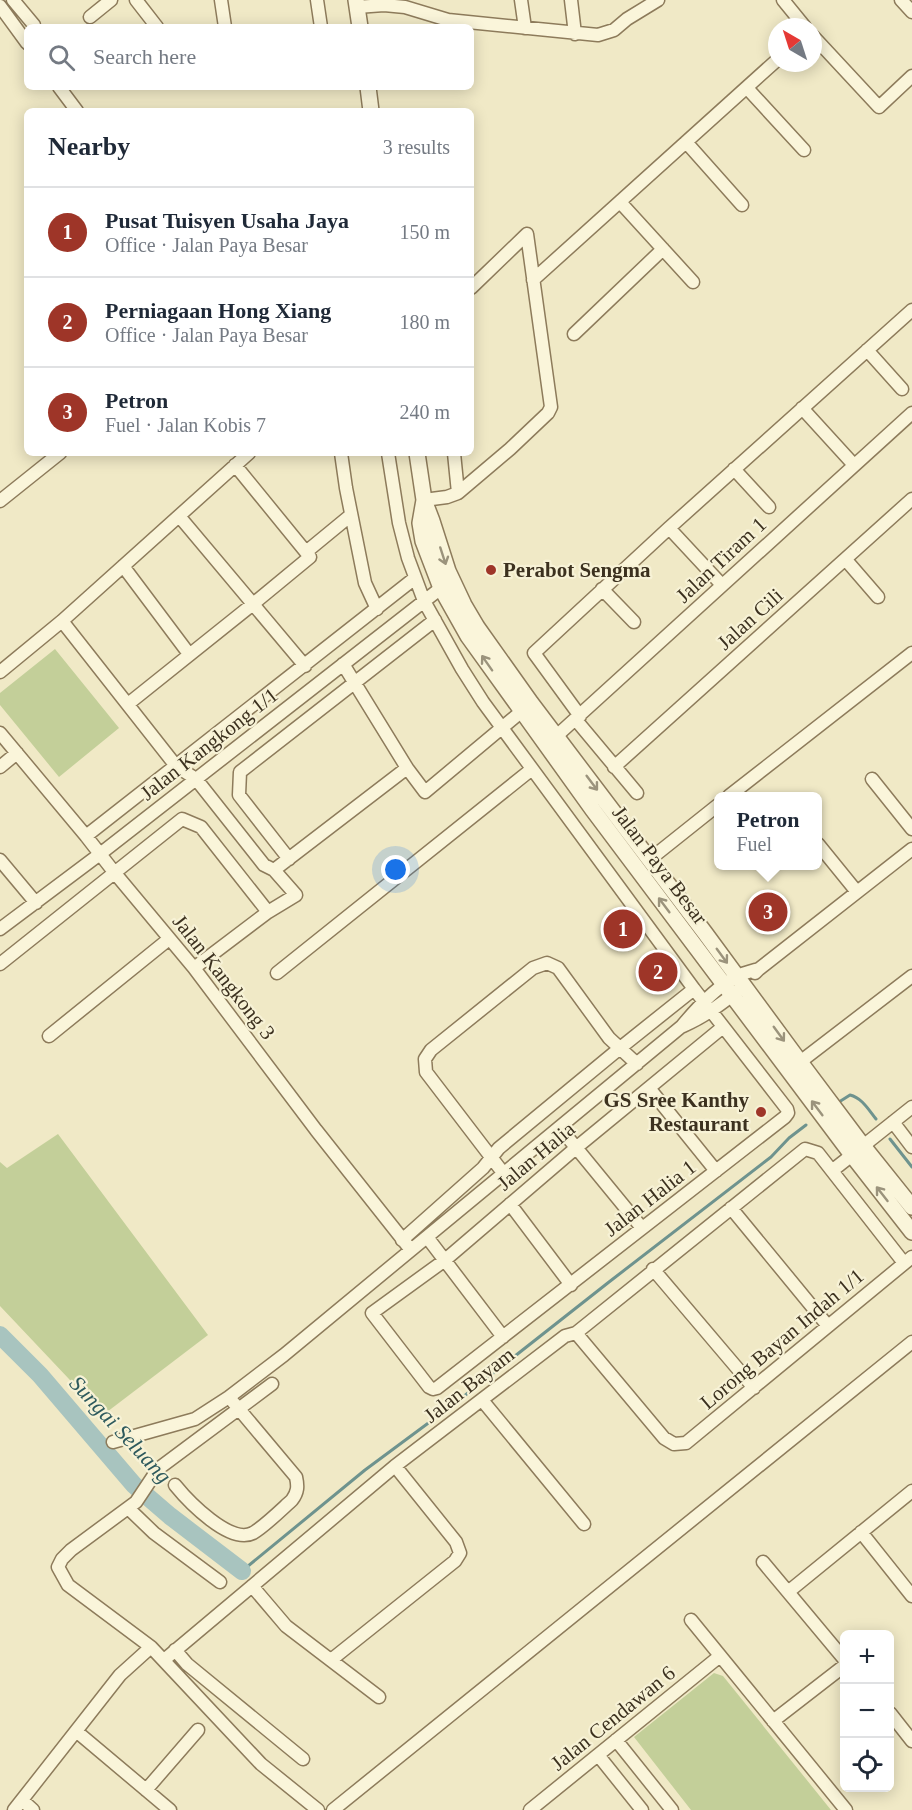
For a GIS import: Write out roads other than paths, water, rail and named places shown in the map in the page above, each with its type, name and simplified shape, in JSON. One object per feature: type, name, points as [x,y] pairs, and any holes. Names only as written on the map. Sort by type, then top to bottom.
[{"type":"street","points":[[13,0],[33,24]]},
{"type":"street","points":[[90,17],[111,0]]},
{"type":"street","points":[[136,0],[156,24]]},
{"type":"street","points":[[221,0],[225,24]]},
{"type":"street","points":[[316,0],[320,24]]},
{"type":"street","points":[[521,0],[525,28]]},
{"type":"street","points":[[571,0],[575,34]]},
{"type":"street","points":[[360,24],[357,3],[384,5],[405,3],[448,20],[598,35],[614,30],[658,0]]},
{"type":"street","points":[[783,0],[798,18]]},
{"type":"street","points":[[901,0],[912,12]]},
{"type":"street","points":[[0,6],[24,39]]},
{"type":"street","points":[[822,46],[879,107],[912,76]]},
{"type":"street","points":[[533,280],[768,68]]},
{"type":"street","points":[[747,88],[804,150]]},
{"type":"street","points":[[61,90],[75,108]]},
{"type":"street","points":[[368,90],[371,108]]},
{"type":"street","points":[[686,142],[742,205]]},
{"type":"street","points":[[620,202],[693,282]]},
{"type":"street","points":[[424,500],[458,493],[510,449],[548,413],[551,407],[527,234],[474,285]]},
{"type":"street","points":[[573,334],[663,249]]},
{"type":"street","points":[[637,793],[578,718],[534,653],[734,469],[912,310]]},
{"type":"street","points":[[867,350],[902,389]]},
{"type":"street","points":[[802,408],[854,465]]},
{"type":"street","name":"Jalan Tiram 1","points":[[551,741],[912,413]]},
{"type":"street","points":[[0,501],[56,456]]},
{"type":"street","points":[[0,672],[62,621],[246,456]]},
{"type":"street","points":[[341,456],[365,583],[377,609]]},
{"type":"street","name":"Jalan Halia 1","points":[[388,456],[399,524],[415,578],[424,601],[462,669],[502,729],[788,1113],[571,1285],[433,1389]]},
{"type":"street","name":"Jalan Paya Besar","points":[[417,456],[424,500],[448,571],[464,605],[526,707]]},
{"type":"street","points":[[454,456],[458,493]]},
{"type":"street","points":[[235,465],[308,554]]},
{"type":"street","points":[[734,469],[769,507]]},
{"type":"street","name":"Jalan Cili","points":[[614,766],[912,499]]},
{"type":"street","name":"Jalan Paya Besar","points":[[424,500],[420,523],[423,542],[441,588],[468,636],[526,707],[857,1151],[912,1207]]},
{"type":"street","points":[[128,704],[253,604],[351,515]]},
{"type":"street","points":[[178,516],[305,666]]},
{"type":"street","points":[[669,528],[722,585]]},
{"type":"street","points":[[846,560],[878,597]]},
{"type":"street","points":[[123,566],[189,654]]},
{"type":"street","points":[[86,836],[415,578]]},
{"type":"street","name":"Jalan Kangkong 1/1","points":[[0,929],[100,854],[441,588]]},
{"type":"street","points":[[602,589],[634,622]]},
{"type":"street","points":[[289,859],[239,795],[240,772],[435,620]]},
{"type":"street","points":[[62,621],[176,766],[196,779],[264,865],[274,870],[296,896],[268,912],[194,968]]},
{"type":"street","points":[[734,792],[912,653]]},
{"type":"street","points":[[343,664],[406,768],[425,792],[526,707]]},
{"type":"street","name":"Jalan Kangkong 3","points":[[0,733],[194,968],[411,1251]]},
{"type":"street","name":"Jalan Paya Besar","points":[[551,741],[649,860],[734,986],[800,1062],[912,1232]]},
{"type":"street","points":[[0,767],[17,753]]},
{"type":"street","points":[[274,870],[406,768]]},
{"type":"street","points":[[278,973],[532,769]]},
{"type":"street","points":[[872,779],[912,829]]},
{"type":"street","points":[[649,860],[714,808]]},
{"type":"street","points":[[0,964],[182,819],[201,827],[268,912]]},
{"type":"street","points":[[822,849],[856,892]]},
{"type":"street","points":[[113,1442],[195,1419],[229,1397],[427,1238],[682,1026],[767,963],[912,849]]},
{"type":"street","points":[[0,860],[36,903]]},
{"type":"street","points":[[49,1036],[169,939]]},
{"type":"street","points":[[504,1174],[426,1072],[425,1059],[431,1050],[533,968],[547,963],[558,968],[609,1038],[637,1064]]},
{"type":"street","points":[[800,1062],[912,976]]},
{"type":"street","points":[[402,1240],[483,1168],[499,1148],[694,989]]},
{"type":"street","name":"Jalan Halia","points":[[433,1389],[429,1387],[372,1313],[445,1260],[577,1147],[723,1027]]},
{"type":"street","points":[[649,1088],[716,1171]]},
{"type":"street","points":[[908,1260],[832,1170],[912,1107]]},
{"type":"street","points":[[893,1122],[912,1147]]},
{"type":"street","points":[[560,1128],[642,1228]]},
{"type":"street","name":"Jalan Bayam","points":[[164,1660],[395,1466],[565,1336],[576,1333],[804,1149],[818,1154],[832,1170]]},
{"type":"street","points":[[510,1204],[571,1285]]},
{"type":"street","points":[[731,1208],[828,1326]]},
{"type":"street","points":[[427,1238],[503,1337]]},
{"type":"street","name":"Lorong Bayan Indah 1/1","points":[[576,1333],[664,1438],[674,1444],[686,1443],[908,1260]]},
{"type":"street","points":[[653,1269],[754,1388]]},
{"type":"street","points":[[333,1810],[912,1342]]},
{"type":"street","points":[[272,1383],[158,1469],[132,1505],[71,1550],[58,1567],[68,1585],[151,1647],[261,1764],[318,1810]]},
{"type":"street","points":[[175,1485],[184,1496],[221,1528],[243,1535],[253,1533],[297,1494],[296,1477],[229,1397]]},
{"type":"street","points":[[482,1400],[584,1524]]},
{"type":"street","points":[[331,1660],[455,1561],[460,1553],[456,1542],[395,1466]]},
{"type":"street","points":[[788,1592],[912,1491]]},
{"type":"street","points":[[132,1505],[154,1533],[220,1582]]},
{"type":"street","points":[[861,1532],[912,1596]]},
{"type":"street","points":[[763,1562],[840,1654]]},
{"type":"street","points":[[252,1586],[286,1626],[379,1697]]},
{"type":"street","points":[[691,1620],[846,1810]]},
{"type":"street","points":[[33,1810],[18,1805],[120,1675],[151,1647]]},
{"type":"street","points":[[175,1650],[187,1664],[303,1759]]},
{"type":"street","name":"Jalan Cendawan 6","points":[[530,1810],[720,1656]]},
{"type":"street","points":[[773,1721],[840,1669]]},
{"type":"street","points":[[894,1718],[912,1741]]},
{"type":"street","points":[[146,1790],[198,1730]]},
{"type":"street","points":[[76,1731],[170,1810]]},
{"type":"street","points":[[616,1740],[672,1810]]},
{"type":"street","points":[[598,1755],[642,1810]]},
{"type":"waterway","points":[[839,1102],[850,1095],[854,1096],[876,1119]]},
{"type":"waterway","points":[[242,1571],[365,1470],[454,1404],[771,1157],[789,1138],[806,1125]]},
{"type":"waterway","points":[[890,1139],[912,1167]]},
{"type":"waterway","name":"Sungai Seluang","points":[[0,1335],[40,1375],[134,1485],[170,1516],[242,1571]]},
{"type":"place","name":"Perabot Sengma","points":[[491,570]]},
{"type":"place","name":"Petron","points":[[768,912]]},
{"type":"place","name":"Pusat Tuisyen Usaha Jaya","points":[[623,929]]},
{"type":"place","name":"Perniagaan Hong Xiang","points":[[658,972]]},
{"type":"place","name":"GS Sree Kanthy Restaurant","points":[[761,1112]]}]
